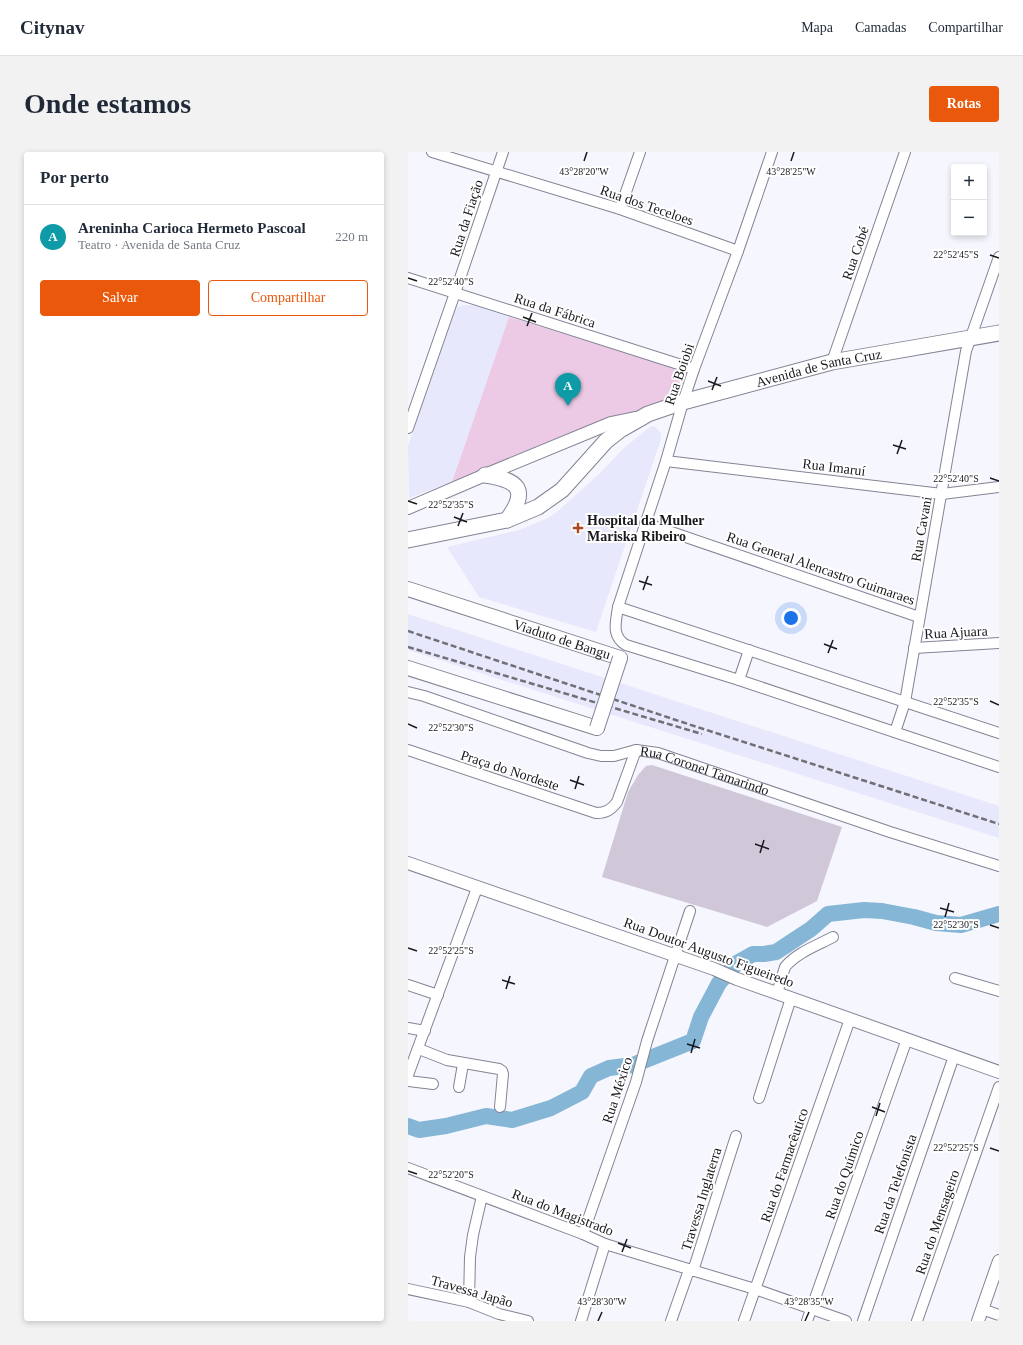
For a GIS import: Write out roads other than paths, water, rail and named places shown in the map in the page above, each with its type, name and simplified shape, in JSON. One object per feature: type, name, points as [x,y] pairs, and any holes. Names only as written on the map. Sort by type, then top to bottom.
[{"type":"main road","name":"Avenida de Santa Cruz","points":[[408,540],[507,520],[538,507],[550,500],[562,490],[606,441],[620,430],[642,417],[683,402],[832,362],[999,333]]},
{"type":"main road","points":[[485,474],[506,479],[518,490],[519,497],[516,508],[507,520]]},
{"type":"main road","name":"Viaduto de Bangu","points":[[408,590],[620,658],[597,728],[409,669]]},
{"type":"street","name":"Rua dos Teceloes","points":[[432,152],[620,209],[738,251]]},
{"type":"street","name":"Rua da Fiação","points":[[408,428],[412,403],[455,294],[503,152]]},
{"type":"street","points":[[620,209],[640,152]]},
{"type":"street","name":"Rua Boiobi","points":[[739,680],[626,645],[620,642],[616,635],[615,629],[618,607],[666,461],[683,402],[772,152]]},
{"type":"street","name":"Rua Cobé","points":[[832,362],[905,152]]},
{"type":"street","name":"Rua Cavani","points":[[895,732],[904,702],[942,494],[966,351],[969,338],[999,257]]},
{"type":"street","name":"Rua da Fábrica","points":[[408,278],[694,369]]},
{"type":"street","name":"Avenida de Santa Cruz","points":[[411,505],[612,423],[642,417]]},
{"type":"street","name":"Rua Imaruí","points":[[666,461],[942,494],[999,487]]},
{"type":"street","name":"Rua General Alencastro Guimaraes","points":[[645,523],[919,617]]},
{"type":"street","points":[[618,607],[999,733]]},
{"type":"street","name":"Rua Ajuara","points":[[914,648],[999,643]]},
{"type":"street","points":[[749,650],[739,680],[999,767]]},
{"type":"street","name":"Rua Coronel Tamarindo","points":[[408,692],[600,756],[614,756],[636,750],[658,753],[890,832],[999,866]]},
{"type":"street","name":"Praça do Nordeste","points":[[408,750],[596,813],[604,813],[612,809],[617,802],[636,750]]},
{"type":"street","name":"Rua Doutor Augusto Figueiredo","points":[[408,863],[675,955],[999,1072]]},
{"type":"street","points":[[408,1075],[477,888]]},
{"type":"street","name":"Rua México","points":[[583,1234],[636,1082],[647,1041],[690,911]]},
{"type":"street","points":[[777,993],[785,967],[803,953],[833,937]]},
{"type":"street","points":[[955,978],[999,991]]},
{"type":"street","points":[[408,985],[438,995]]},
{"type":"street","points":[[759,1098],[791,998]]},
{"type":"street","name":"Rua do Farmacêutico","points":[[744,1321],[850,1019]]},
{"type":"street","points":[[408,1028],[425,1031]]},
{"type":"street","name":"Rua do Químico","points":[[807,1321],[907,1039]]},
{"type":"street","points":[[418,1049],[447,1060],[463,1064],[499,1069],[502,1071],[503,1078],[500,1107]]},
{"type":"street","name":"Rua da Telefonista","points":[[864,1321],[954,1056]]},
{"type":"street","points":[[459,1088],[463,1064]]},
{"type":"street","points":[[408,1081],[433,1084]]},
{"type":"street","name":"Rua do Mensageiro","points":[[917,1321],[999,1087]]},
{"type":"street","name":"Travessa Inglaterra","points":[[670,1321],[691,1270],[736,1136]]},
{"type":"street","name":"Rua do Magistrado","points":[[408,1168],[583,1234],[605,1244],[755,1289],[846,1321]]},
{"type":"street","points":[[469,1302],[470,1257],[473,1235],[482,1196]]},
{"type":"street","points":[[581,1321],[605,1244]]},
{"type":"street","points":[[978,1321],[999,1261]]},
{"type":"street","name":"Travessa Japão","points":[[408,1289],[469,1302],[499,1314],[528,1321]]},
{"type":"street","points":[[982,1309],[999,1315]]},
{"type":"waterway","points":[[408,1126],[419,1130],[446,1126],[486,1116],[512,1120],[551,1108],[582,1092],[591,1076],[609,1068],[633,1065],[693,1041],[701,1017],[719,983],[737,963],[753,954],[776,952],[811,929],[828,914],[864,910],[882,911],[936,923],[961,925],[999,914]]},
{"type":"railway","points":[[408,631],[688,724],[999,824]]},
{"type":"railway","points":[[408,647],[702,734]]},
{"type":"place","name":"Areninha Carioca Hermeto Pascoal","points":[[568,406]]},
{"type":"place","name":"Hospital da Mulher Mariska Ribeiro","points":[[578,528]]}]
